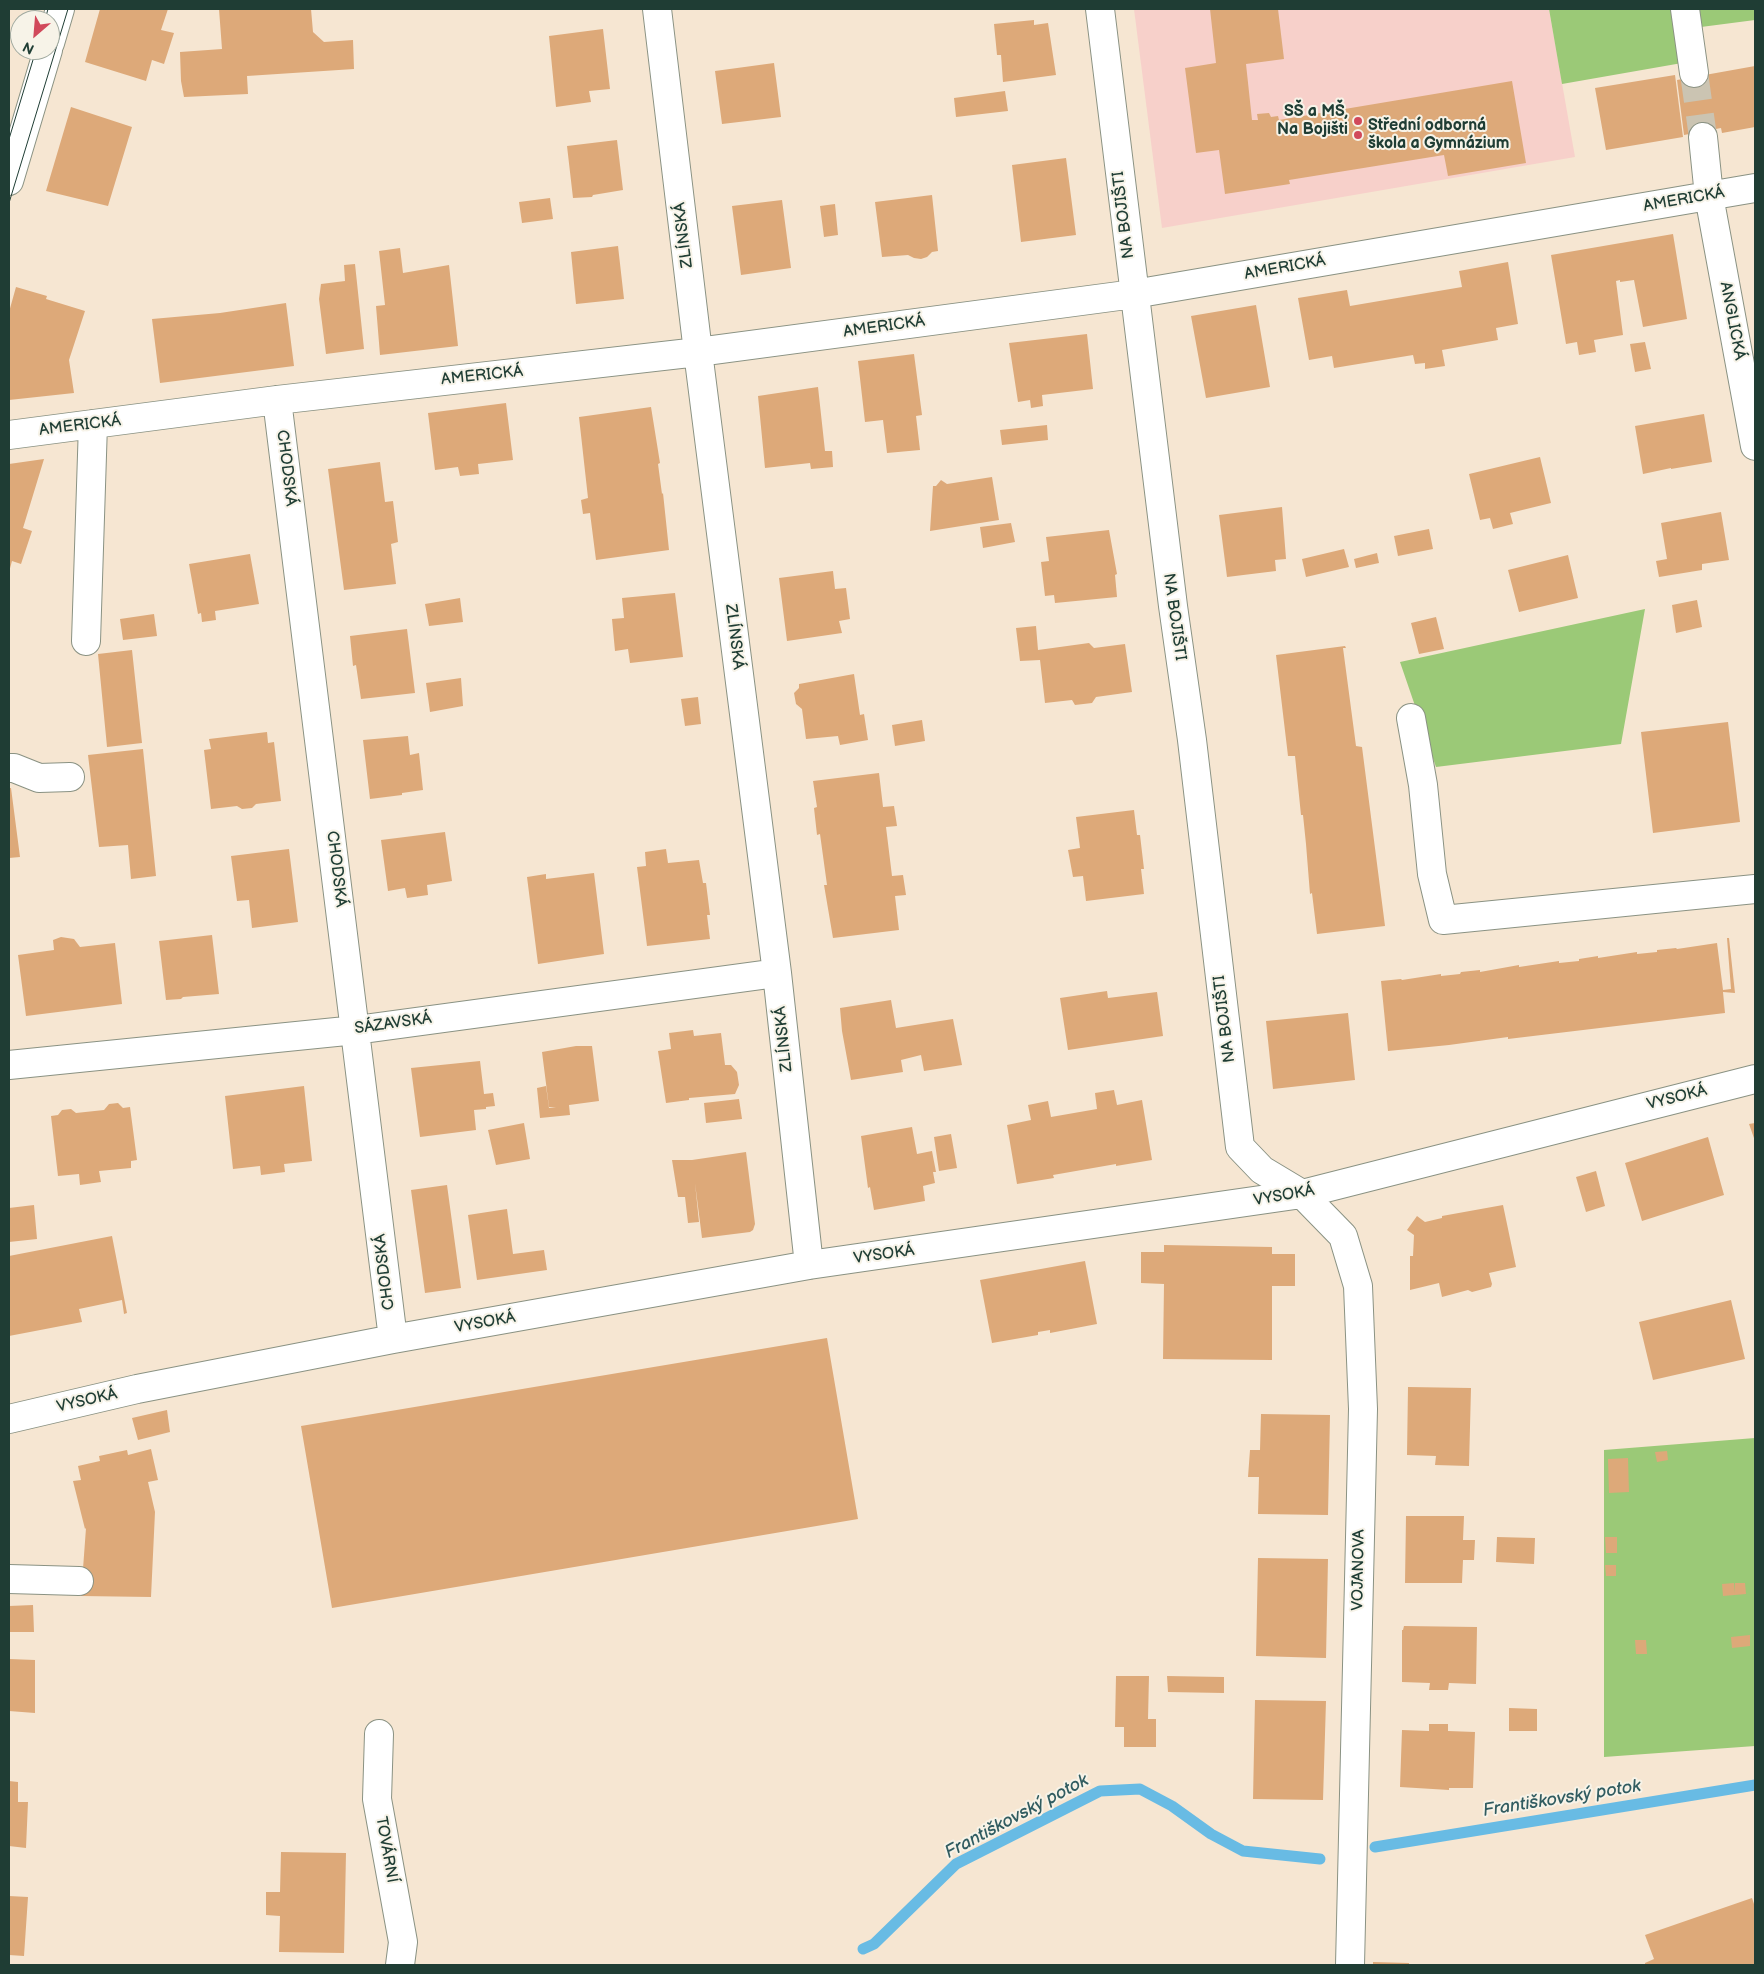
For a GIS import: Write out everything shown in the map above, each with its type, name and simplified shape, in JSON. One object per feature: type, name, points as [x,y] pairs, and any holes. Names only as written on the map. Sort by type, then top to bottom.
[{"type":"street","name":"ZLÍNSKÁ","points":[[657,9],[698,352],[777,973],[809,1266]]},
{"type":"street","name":"NA BOJIŠTI","points":[[1100,9],[1176,632],[1192,740],[1240,1147],[1262,1170],[1302,1194]]},
{"type":"street","points":[[1684,9],[1694,73]]},
{"type":"street","points":[[9,181],[45,60]]},
{"type":"street","name":"ANGLICKÁ","points":[[1702,137],[1709,196],[1755,446]]},
{"type":"street","name":"AMERICKÁ","points":[[9,435],[277,400],[698,352],[1134,294],[1755,188]]},
{"type":"street","name":"CHODSKÁ","points":[[277,400],[393,1339]]},
{"type":"street","points":[[86,641],[93,424]]},
{"type":"street","points":[[1411,718],[1423,786],[1432,874],[1443,920],[1755,889]]},
{"type":"street","points":[[9,768],[14,768],[40,778],[70,778]]},
{"type":"street","name":"SÁZAVSKÁ","points":[[9,1065],[356,1030],[777,973]]},
{"type":"street","name":"VYSOKÁ","points":[[9,1419],[137,1389],[393,1339],[809,1266],[1302,1194],[1755,1078]]},
{"type":"street","name":"VOJANOVA","points":[[1302,1194],[1343,1236],[1358,1286],[1363,1409],[1350,1965]]},
{"type":"street","points":[[9,1579],[79,1581]]},
{"type":"street","name":"TOVÁRNÍ","points":[[380,1734],[377,1799],[403,1942],[400,1965]]},
{"type":"shaded area","name":"SŠ a MŠ, Na Bojišti","points":[[1134,9],[1549,9],[1575,157],[1162,228]]},
{"type":"green space","points":[[1549,9],[1674,9],[1682,63],[1562,84]]},
{"type":"green space","points":[[1699,9],[1754,9],[1755,20],[1701,27]]},
{"type":"green space","points":[[1645,609],[1621,744],[1436,767],[1400,662]]},
{"type":"green space","points":[[1755,1438],[1755,1746],[1604,1757],[1604,1450]]},
{"type":"building","points":[[100,9],[168,9],[161,30],[174,33],[164,64],[152,60],[146,81],[85,62]]},
{"type":"building","points":[[219,9],[311,9],[313,32],[324,42],[353,40],[354,69],[247,76],[248,94],[184,97],[181,81],[180,52],[222,49]]},
{"type":"building","name":"Střední odborná škola a Gymnázium","points":[[1210,9],[1278,9],[1284,59],[1246,64],[1252,120],[1258,120],[1257,114],[1269,113],[1271,117],[1278,116],[1279,120],[1512,81],[1526,163],[1448,176],[1444,155],[1289,180],[1290,184],[1225,194],[1219,150],[1196,153],[1185,68],[1216,63]]},
{"type":"building","points":[[1034,20],[1034,25],[1048,23],[1056,75],[1003,82],[1001,55],[997,55],[994,24]]},
{"type":"building","points":[[603,29],[610,89],[589,91],[591,102],[556,107],[549,36]]},
{"type":"building","points":[[774,63],[781,117],[722,124],[715,71]]},
{"type":"building","points":[[1755,66],[1755,127],[1722,133],[1721,128],[1684,135],[1677,80]]},
{"type":"building","points":[[1675,75],[1683,137],[1606,150],[1595,88]]},
{"type":"building","points":[[1005,91],[1008,111],[956,117],[954,98]]},
{"type":"building","points":[[71,107],[132,127],[108,206],[46,191]]},
{"type":"building","points":[[617,140],[623,190],[593,195],[592,197],[573,198],[567,146]]},
{"type":"building","points":[[1066,158],[1076,235],[1021,242],[1012,165]]},
{"type":"building","points":[[932,195],[938,251],[932,252],[927,257],[921,259],[908,255],[882,257],[875,202]]},
{"type":"building","points":[[550,198],[553,219],[522,223],[519,202]]},
{"type":"building","points":[[782,200],[791,268],[741,275],[732,206]]},
{"type":"building","points":[[835,204],[838,235],[824,237],[820,206]]},
{"type":"building","points":[[1673,234],[1687,319],[1643,327],[1634,280],[1620,282],[1620,280],[1616,281],[1623,335],[1594,340],[1596,352],[1579,355],[1577,342],[1566,344],[1551,255]]},
{"type":"building","points":[[618,246],[624,299],[576,304],[571,252]]},
{"type":"building","points":[[400,248],[403,273],[449,265],[458,346],[380,355],[376,306],[385,305],[379,251]]},
{"type":"building","points":[[1508,262],[1518,324],[1496,328],[1498,340],[1442,350],[1445,366],[1425,369],[1425,363],[1415,364],[1413,355],[1334,368],[1332,356],[1309,360],[1298,298],[1347,290],[1350,306],[1462,287],[1459,271]]},
{"type":"building","points":[[355,264],[364,349],[326,354],[319,299],[321,284],[345,281],[344,265]]},
{"type":"building","points":[[16,287],[47,296],[46,299],[85,311],[69,360],[74,393],[9,400],[9,312]]},
{"type":"building","points":[[286,303],[294,366],[160,383],[152,319],[220,313]]},
{"type":"building","points":[[1256,305],[1270,387],[1206,398],[1191,316]]},
{"type":"building","points":[[1087,334],[1093,389],[1042,395],[1043,406],[1031,408],[1030,400],[1018,402],[1009,343]]},
{"type":"building","points":[[1645,342],[1651,369],[1635,372],[1630,344]]},
{"type":"building","points":[[914,354],[922,415],[916,416],[920,450],[887,453],[883,420],[865,422],[858,361]]},
{"type":"building","points":[[818,387],[825,451],[832,451],[833,467],[811,469],[810,463],[765,468],[758,396]]},
{"type":"building","points":[[506,403],[513,460],[478,464],[479,474],[460,476],[458,467],[435,470],[428,413]]},
{"type":"building","points":[[651,407],[660,463],[658,464],[669,550],[596,560],[590,513],[583,514],[581,500],[588,498],[579,417]]},
{"type":"building","points":[[1704,414],[1712,462],[1643,474],[1635,426]]},
{"type":"building","points":[[1047,425],[1048,440],[1002,445],[1000,430]]},
{"type":"building","points":[[1540,457],[1551,503],[1510,513],[1513,524],[1493,529],[1490,518],[1480,520],[1469,474]]},
{"type":"building","points":[[44,459],[23,528],[32,531],[21,564],[12,561],[9,572],[9,464]]},
{"type":"building","points":[[380,462],[385,502],[393,501],[398,542],[391,544],[396,584],[344,590],[328,469]]},
{"type":"building","points":[[992,477],[999,520],[930,531],[933,486],[936,486],[941,480],[947,484]]},
{"type":"building","points":[[1282,507],[1286,559],[1275,560],[1276,571],[1227,577],[1219,515]]},
{"type":"building","points":[[1721,512],[1729,560],[1702,564],[1702,570],[1659,577],[1656,561],[1667,559],[1661,523]]},
{"type":"building","points":[[1011,523],[1015,542],[983,548],[980,527]]},
{"type":"building","points":[[1429,529],[1433,549],[1398,556],[1394,536]]},
{"type":"building","points":[[1109,530],[1117,574],[1115,575],[1117,597],[1055,603],[1054,595],[1045,596],[1041,562],[1049,561],[1046,537]]},
{"type":"building","points":[[1344,549],[1349,567],[1306,577],[1302,559]]},
{"type":"building","points":[[1377,553],[1379,563],[1356,568],[1354,559]]},
{"type":"building","points":[[250,554],[259,604],[215,611],[216,620],[202,622],[201,613],[198,614],[189,564]]},
{"type":"building","points":[[1568,555],[1578,598],[1519,612],[1508,570]]},
{"type":"building","points":[[833,571],[835,589],[846,588],[850,619],[839,621],[842,633],[787,641],[779,578]]},
{"type":"building","points":[[675,593],[683,657],[630,663],[628,649],[615,651],[612,619],[624,618],[622,598]]},
{"type":"building","points":[[460,598],[463,622],[429,626],[425,604]]},
{"type":"building","points":[[1697,600],[1702,627],[1676,633],[1672,605]]},
{"type":"building","points":[[154,614],[157,636],[123,640],[120,619]]},
{"type":"building","points":[[1436,617],[1444,649],[1419,654],[1411,623]]},
{"type":"building","points":[[1036,626],[1038,650],[1089,643],[1094,648],[1125,644],[1132,692],[1096,697],[1092,703],[1075,705],[1072,700],[1045,703],[1040,660],[1020,661],[1016,628]]},
{"type":"building","points":[[407,629],[415,693],[361,699],[356,665],[353,666],[350,636]]},
{"type":"building","points":[[1345,646],[1346,648],[1343,648],[1356,746],[1362,747],[1385,926],[1317,934],[1312,893],[1310,894],[1303,815],[1301,815],[1295,756],[1288,756],[1276,655]]},
{"type":"building","points":[[132,650],[142,743],[107,747],[98,654]]},
{"type":"building","points":[[854,674],[860,715],[864,714],[868,740],[840,745],[838,736],[806,739],[802,709],[796,704],[794,693],[799,688],[799,684]]},
{"type":"building","points":[[461,678],[463,706],[430,712],[426,683]]},
{"type":"building","points":[[698,697],[701,724],[685,726],[681,699]]},
{"type":"building","points":[[922,720],[925,741],[895,746],[892,725]]},
{"type":"building","points":[[1728,722],[1740,822],[1653,833],[1641,732]]},
{"type":"building","points":[[267,732],[268,743],[274,742],[281,801],[256,804],[252,808],[242,809],[237,806],[211,809],[204,750],[211,749],[209,739]]},
{"type":"building","points":[[408,736],[410,755],[419,753],[423,790],[370,799],[363,740]]},
{"type":"building","points":[[143,749],[156,876],[131,879],[128,845],[99,847],[88,755]]},
{"type":"building","points":[[879,773],[883,807],[894,806],[897,826],[886,827],[892,876],[903,875],[906,895],[895,896],[899,930],[833,938],[824,885],[827,885],[820,834],[817,835],[814,808],[817,807],[813,781]]},
{"type":"building","points":[[9,788],[11,788],[20,857],[9,858]]},
{"type":"building","points":[[1134,810],[1137,835],[1140,835],[1144,869],[1141,869],[1144,894],[1086,901],[1083,876],[1073,877],[1068,850],[1080,848],[1076,817]]},
{"type":"building","points":[[445,832],[452,881],[427,885],[428,895],[407,898],[405,888],[388,891],[381,840]]},
{"type":"building","points":[[289,849],[298,922],[252,928],[249,900],[237,901],[231,856]]},
{"type":"building","points":[[666,849],[668,863],[699,860],[703,883],[706,883],[710,915],[707,915],[710,939],[647,946],[637,867],[646,866],[645,852]]},
{"type":"building","points":[[594,873],[604,954],[538,964],[527,877],[546,874],[546,879]]},
{"type":"building","points":[[212,935],[219,994],[166,1000],[159,941]]},
{"type":"building","points":[[61,937],[74,939],[80,947],[115,943],[122,1004],[26,1016],[18,955],[54,950],[53,940]]},
{"type":"building","points":[[1727,938],[1729,938],[1735,993],[1723,992],[1725,1013],[1508,1039],[1508,1037],[1388,1051],[1381,981],[1441,974],[1441,976],[1460,974],[1461,972],[1480,970],[1480,972],[1519,965],[1519,967],[1559,961],[1559,963],[1579,961],[1579,959],[1598,956],[1598,958],[1637,952],[1637,954],[1657,952],[1657,950],[1717,943],[1723,990],[1731,989]]},
{"type":"building","points":[[1107,991],[1108,998],[1157,992],[1163,1036],[1068,1050],[1060,998]]},
{"type":"building","points":[[891,1000],[896,1028],[953,1019],[962,1065],[924,1071],[921,1055],[901,1060],[903,1072],[851,1080],[840,1008]]},
{"type":"building","points":[[1348,1013],[1355,1080],[1273,1089],[1266,1021]]},
{"type":"building","points":[[693,1030],[694,1036],[721,1033],[725,1065],[731,1065],[737,1072],[739,1085],[735,1094],[689,1098],[689,1100],[666,1103],[658,1051],[671,1049],[669,1033]]},
{"type":"building","points":[[576,1046],[592,1046],[599,1101],[569,1105],[570,1115],[540,1118],[537,1088],[546,1086],[549,1108],[556,1107],[549,1107],[542,1052]]},
{"type":"building","points":[[480,1061],[484,1094],[493,1093],[495,1106],[474,1110],[476,1130],[420,1137],[411,1068]]},
{"type":"building","points":[[304,1086],[312,1161],[284,1164],[285,1172],[261,1175],[260,1166],[233,1169],[225,1096]]},
{"type":"building","points":[[1114,1090],[1117,1105],[1142,1100],[1152,1160],[1053,1175],[1054,1178],[1017,1184],[1007,1125],[1031,1120],[1028,1105],[1048,1101],[1051,1117],[1097,1109],[1095,1093]]},
{"type":"building","points":[[739,1099],[742,1119],[706,1123],[704,1103]]},
{"type":"building","points":[[118,1103],[123,1108],[130,1107],[137,1160],[131,1161],[131,1168],[99,1171],[101,1182],[80,1185],[79,1174],[58,1176],[51,1116],[58,1115],[62,1110],[71,1109],[76,1113],[104,1110],[109,1104]]},
{"type":"building","points":[[524,1123],[530,1159],[496,1165],[488,1130]]},
{"type":"building","points":[[1755,1123],[1755,1141],[1749,1124]]},
{"type":"building","points":[[912,1127],[917,1154],[932,1151],[936,1172],[933,1172],[935,1183],[923,1186],[925,1201],[874,1210],[870,1187],[868,1188],[861,1136]]},
{"type":"building","points":[[951,1134],[957,1168],[939,1171],[934,1137]]},
{"type":"building","points":[[1708,1137],[1724,1195],[1642,1221],[1625,1163]]},
{"type":"building","points":[[746,1152],[755,1224],[753,1230],[750,1232],[702,1238],[695,1183],[699,1222],[688,1223],[685,1197],[678,1197],[672,1160],[692,1160]]},
{"type":"building","points":[[1596,1171],[1605,1206],[1586,1212],[1576,1177]]},
{"type":"building","points":[[447,1185],[461,1288],[425,1293],[411,1190]]},
{"type":"building","points":[[34,1205],[37,1239],[9,1242],[9,1208]]},
{"type":"building","points":[[1503,1205],[1516,1267],[1489,1273],[1491,1287],[1472,1292],[1468,1290],[1442,1297],[1439,1283],[1410,1290],[1410,1256],[1413,1256],[1414,1235],[1407,1230],[1417,1216],[1425,1222],[1442,1218],[1442,1216]]},
{"type":"building","points":[[507,1209],[513,1254],[544,1250],[547,1270],[477,1280],[468,1215]]},
{"type":"building","points":[[112,1236],[127,1313],[124,1314],[122,1300],[79,1309],[82,1322],[9,1336],[9,1256]]},
{"type":"building","points":[[1164,1245],[1272,1247],[1272,1254],[1295,1254],[1295,1286],[1272,1286],[1272,1360],[1163,1359],[1164,1284],[1141,1283],[1141,1252],[1164,1252]]},
{"type":"building","points":[[1085,1261],[1097,1324],[1050,1333],[1050,1330],[1038,1332],[1038,1335],[992,1343],[980,1280]]},
{"type":"building","points":[[1731,1300],[1745,1359],[1653,1380],[1639,1322]]},
{"type":"building","points":[[827,1338],[858,1519],[332,1608],[301,1426]]},
{"type":"building","points":[[1408,1387],[1471,1388],[1469,1466],[1435,1465],[1436,1456],[1407,1455]]},
{"type":"building","points":[[167,1410],[170,1432],[138,1440],[132,1418]]},
{"type":"building","points":[[1261,1414],[1330,1415],[1328,1515],[1258,1514],[1259,1477],[1248,1477],[1250,1450],[1260,1450]]},
{"type":"building","points":[[151,1449],[158,1480],[148,1482],[155,1512],[151,1597],[81,1596],[86,1528],[73,1481],[81,1480],[78,1466],[100,1461],[99,1456],[127,1450],[128,1455]]},
{"type":"building","points":[[1667,1451],[1668,1460],[1657,1462],[1655,1452]]},
{"type":"building","points":[[1628,1458],[1629,1492],[1609,1493],[1608,1459]]},
{"type":"building","points":[[1406,1516],[1464,1516],[1463,1540],[1475,1540],[1474,1560],[1463,1560],[1462,1583],[1405,1583]]},
{"type":"building","points":[[1497,1537],[1535,1538],[1534,1564],[1496,1562]]},
{"type":"building","points":[[1605,1537],[1617,1537],[1617,1553],[1606,1553]]},
{"type":"building","points":[[1258,1558],[1328,1559],[1326,1658],[1256,1656]]},
{"type":"building","points":[[1605,1565],[1616,1565],[1616,1576],[1606,1576]]},
{"type":"building","points":[[1734,1583],[1735,1593],[1735,1583],[1745,1583],[1746,1594],[1723,1596],[1722,1584]]},
{"type":"building","points":[[33,1605],[34,1632],[9,1632],[9,1606]]},
{"type":"building","points":[[1404,1626],[1477,1627],[1476,1684],[1449,1683],[1448,1690],[1429,1690],[1430,1683],[1402,1682],[1402,1630]]},
{"type":"building","points":[[1750,1635],[1750,1646],[1732,1648],[1731,1637]]},
{"type":"building","points":[[1635,1640],[1646,1640],[1647,1654],[1636,1654]]},
{"type":"building","points":[[9,1659],[35,1660],[35,1713],[9,1711]]},
{"type":"building","points":[[1116,1676],[1149,1676],[1148,1719],[1156,1719],[1156,1747],[1124,1747],[1124,1727],[1115,1727]]},
{"type":"building","points":[[1167,1676],[1224,1677],[1224,1693],[1168,1692]]},
{"type":"building","points":[[1255,1700],[1326,1701],[1323,1800],[1253,1799]]},
{"type":"building","points":[[1509,1708],[1537,1709],[1537,1731],[1509,1731]]},
{"type":"building","points":[[1429,1724],[1448,1724],[1448,1731],[1475,1732],[1473,1788],[1449,1788],[1449,1790],[1400,1787],[1402,1730],[1429,1731]]},
{"type":"building","points":[[9,1781],[18,1782],[18,1802],[28,1802],[26,1848],[9,1846]]},
{"type":"building","points":[[281,1852],[346,1853],[344,1953],[279,1952],[280,1916],[266,1915],[266,1892],[280,1892]]},
{"type":"building","points":[[9,1896],[28,1897],[24,1956],[9,1955]]},
{"type":"building","points":[[1752,1898],[1755,1907],[1755,1965],[1645,1965],[1645,1963],[1654,1959],[1645,1935]]},
{"type":"building","points":[[1373,1962],[1409,1963],[1409,1965],[1373,1965]]},
{"type":"waterway","name":"Františkovský potok","points":[[1375,1847],[1755,1785]]},
{"type":"waterway","name":"Františkovský potok","points":[[863,1949],[874,1944],[956,1864],[1100,1791],[1140,1789],[1172,1806],[1211,1834],[1243,1851],[1320,1859]]},
{"type":"tunnel","points":[[1694,73],[1703,137]]},
{"type":"tram line","points":[[9,203],[68,9]]},
{"type":"tram line","points":[[9,139],[33,60]]},
{"type":"place","name":"SŠ a MŠ, Na Bojišti","points":[[1358,121]]},
{"type":"place","name":"Střední odborná škola a Gymnázium","points":[[1358,135]]}]
